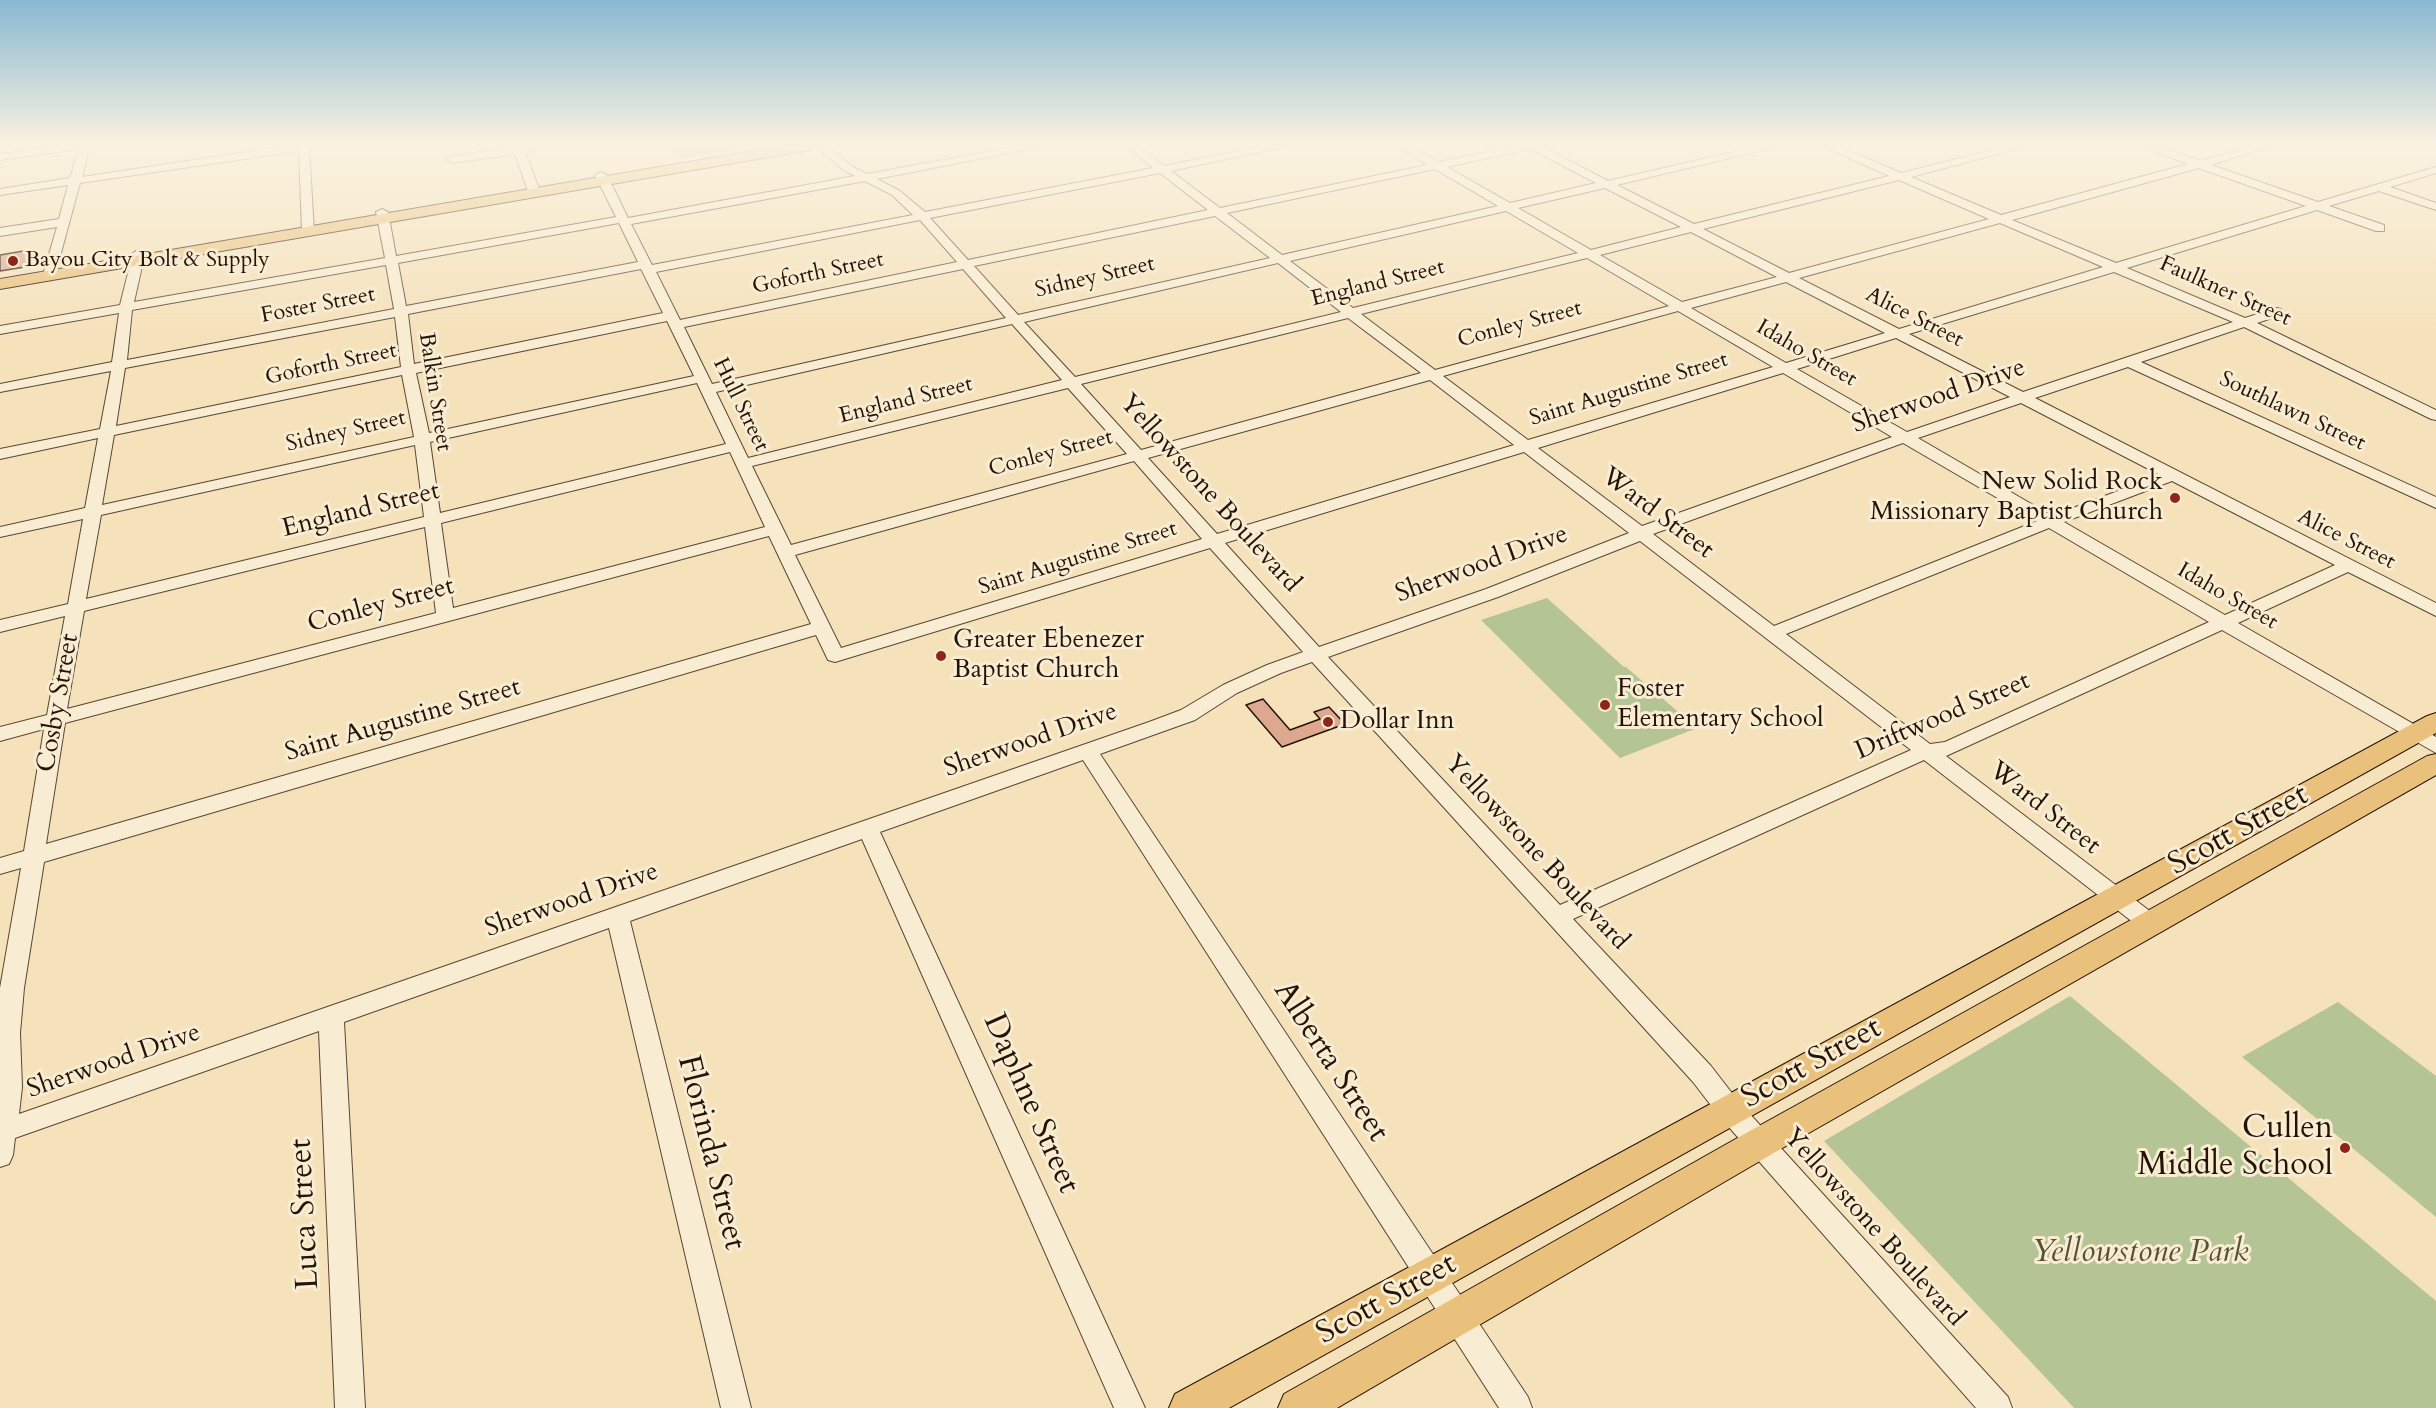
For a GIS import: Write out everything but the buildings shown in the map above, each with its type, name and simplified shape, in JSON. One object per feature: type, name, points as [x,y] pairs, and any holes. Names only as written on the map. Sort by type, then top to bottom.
[{"type":"main road","points":[[0,284],[50,272],[138,256],[402,212]]},
{"type":"main road","points":[[0,276],[50,272]]},
{"type":"main road","name":"Scott Street","points":[[1189,1408],[1431,1277],[1729,1109],[1977,974],[2429,733]]},
{"type":"main road","name":"Scott Street","points":[[1298,1408],[1760,1143],[2436,763]]},
{"type":"main road","points":[[1977,974],[2010,1003]]},
{"type":"street","points":[[50,272],[67,212]]},
{"type":"street","points":[[307,212],[307,228]]},
{"type":"street","name":"Hull Street","points":[[618,212],[705,384],[835,656]]},
{"type":"street","points":[[0,330],[675,212]]},
{"type":"street","name":"Yellowstone Boulevard","points":[[916,212],[967,265],[1316,655],[1702,1074],[1729,1109],[1997,1408]]},
{"type":"street","name":"Foster Street","points":[[0,388],[401,312],[954,212]]},
{"type":"street","name":"Ward Street","points":[[1215,212],[1352,313],[2151,924]]},
{"type":"street","name":"Goforth Street","points":[[0,454],[408,370],[967,265],[1215,212]]},
{"type":"street","name":"Sidney Street","points":[[0,532],[422,438],[705,384],[1015,320],[1488,212]]},
{"type":"street","name":"Idaho Street","points":[[1517,212],[2050,522],[2224,621],[2429,733]]},
{"type":"street","name":"Alice Street","points":[[1660,212],[2436,610]]},
{"type":"street","name":"England Street","points":[[743,464],[1758,212]]},
{"type":"street","name":"Faulkner Street","points":[[1984,212],[2246,323],[2436,416]]},
{"type":"street","name":"Conley Street","points":[[786,552],[2029,212]]},
{"type":"street","name":"Saint Augustine Street","points":[[835,656],[2298,212]]},
{"type":"street","points":[[2333,212],[2380,228]]},
{"type":"street","name":"Balkin Street","points":[[383,215],[401,312],[408,370],[422,438],[445,615]]},
{"type":"street","points":[[0,232],[64,222]]},
{"type":"street","name":"Cosby Street","points":[[1,1139],[9,1087],[8,1033],[12,988],[56,720],[119,365],[126,308],[138,256]]},
{"type":"street","name":"Sherwood Drive","points":[[1,1139],[331,1017],[1188,715],[1249,679],[1492,593],[1629,540],[1640,533],[1906,437],[2025,399],[2276,312]]},
{"type":"street","name":"Southlawn Street","points":[[2129,362],[2436,503]]},
{"type":"street","name":"England Street","points":[[0,626],[735,446]]},
{"type":"street","points":[[1772,633],[2174,475]]},
{"type":"street","name":"Conley Street","points":[[0,734],[775,529]]},
{"type":"street","name":"Driftwood Street","points":[[1558,916],[1927,752],[1948,749],[2349,565]]},
{"type":"street","name":"Saint Augustine Street","points":[[0,866],[822,627]]},
{"type":"street","name":"Alberta Street","points":[[1088,751],[1517,1408]]},
{"type":"street","name":"Daphne Street","points":[[868,829],[1130,1408]]},
{"type":"street","name":"Florinda Street","points":[[617,915],[736,1408]]},
{"type":"street","name":"Luca Street","points":[[331,1017],[350,1408]]},
{"type":"green space","points":[[1547,598],[1697,728],[1620,758],[1481,620]]},
{"type":"green space","name":"Yellowstone Park","points":[[2070,996],[2436,1301],[2436,1408],[2074,1408],[1824,1141]]},
{"type":"green space","points":[[2338,1002],[2436,1076],[2436,1217],[2242,1057]]},
{"type":"place","name":"Bayou City Bolt & Supply","points":[[13,261]]},
{"type":"place","name":"New Solid Rock Missionary Baptist Church","points":[[2175,498]]},
{"type":"place","name":"Greater Ebenezer Baptist Church","points":[[941,656]]},
{"type":"place","name":"Foster Elementary School","points":[[1605,705]]},
{"type":"place","name":"Dollar Inn","points":[[1328,722]]},
{"type":"place","name":"Cullen Middle School","points":[[2345,1148]]}]
